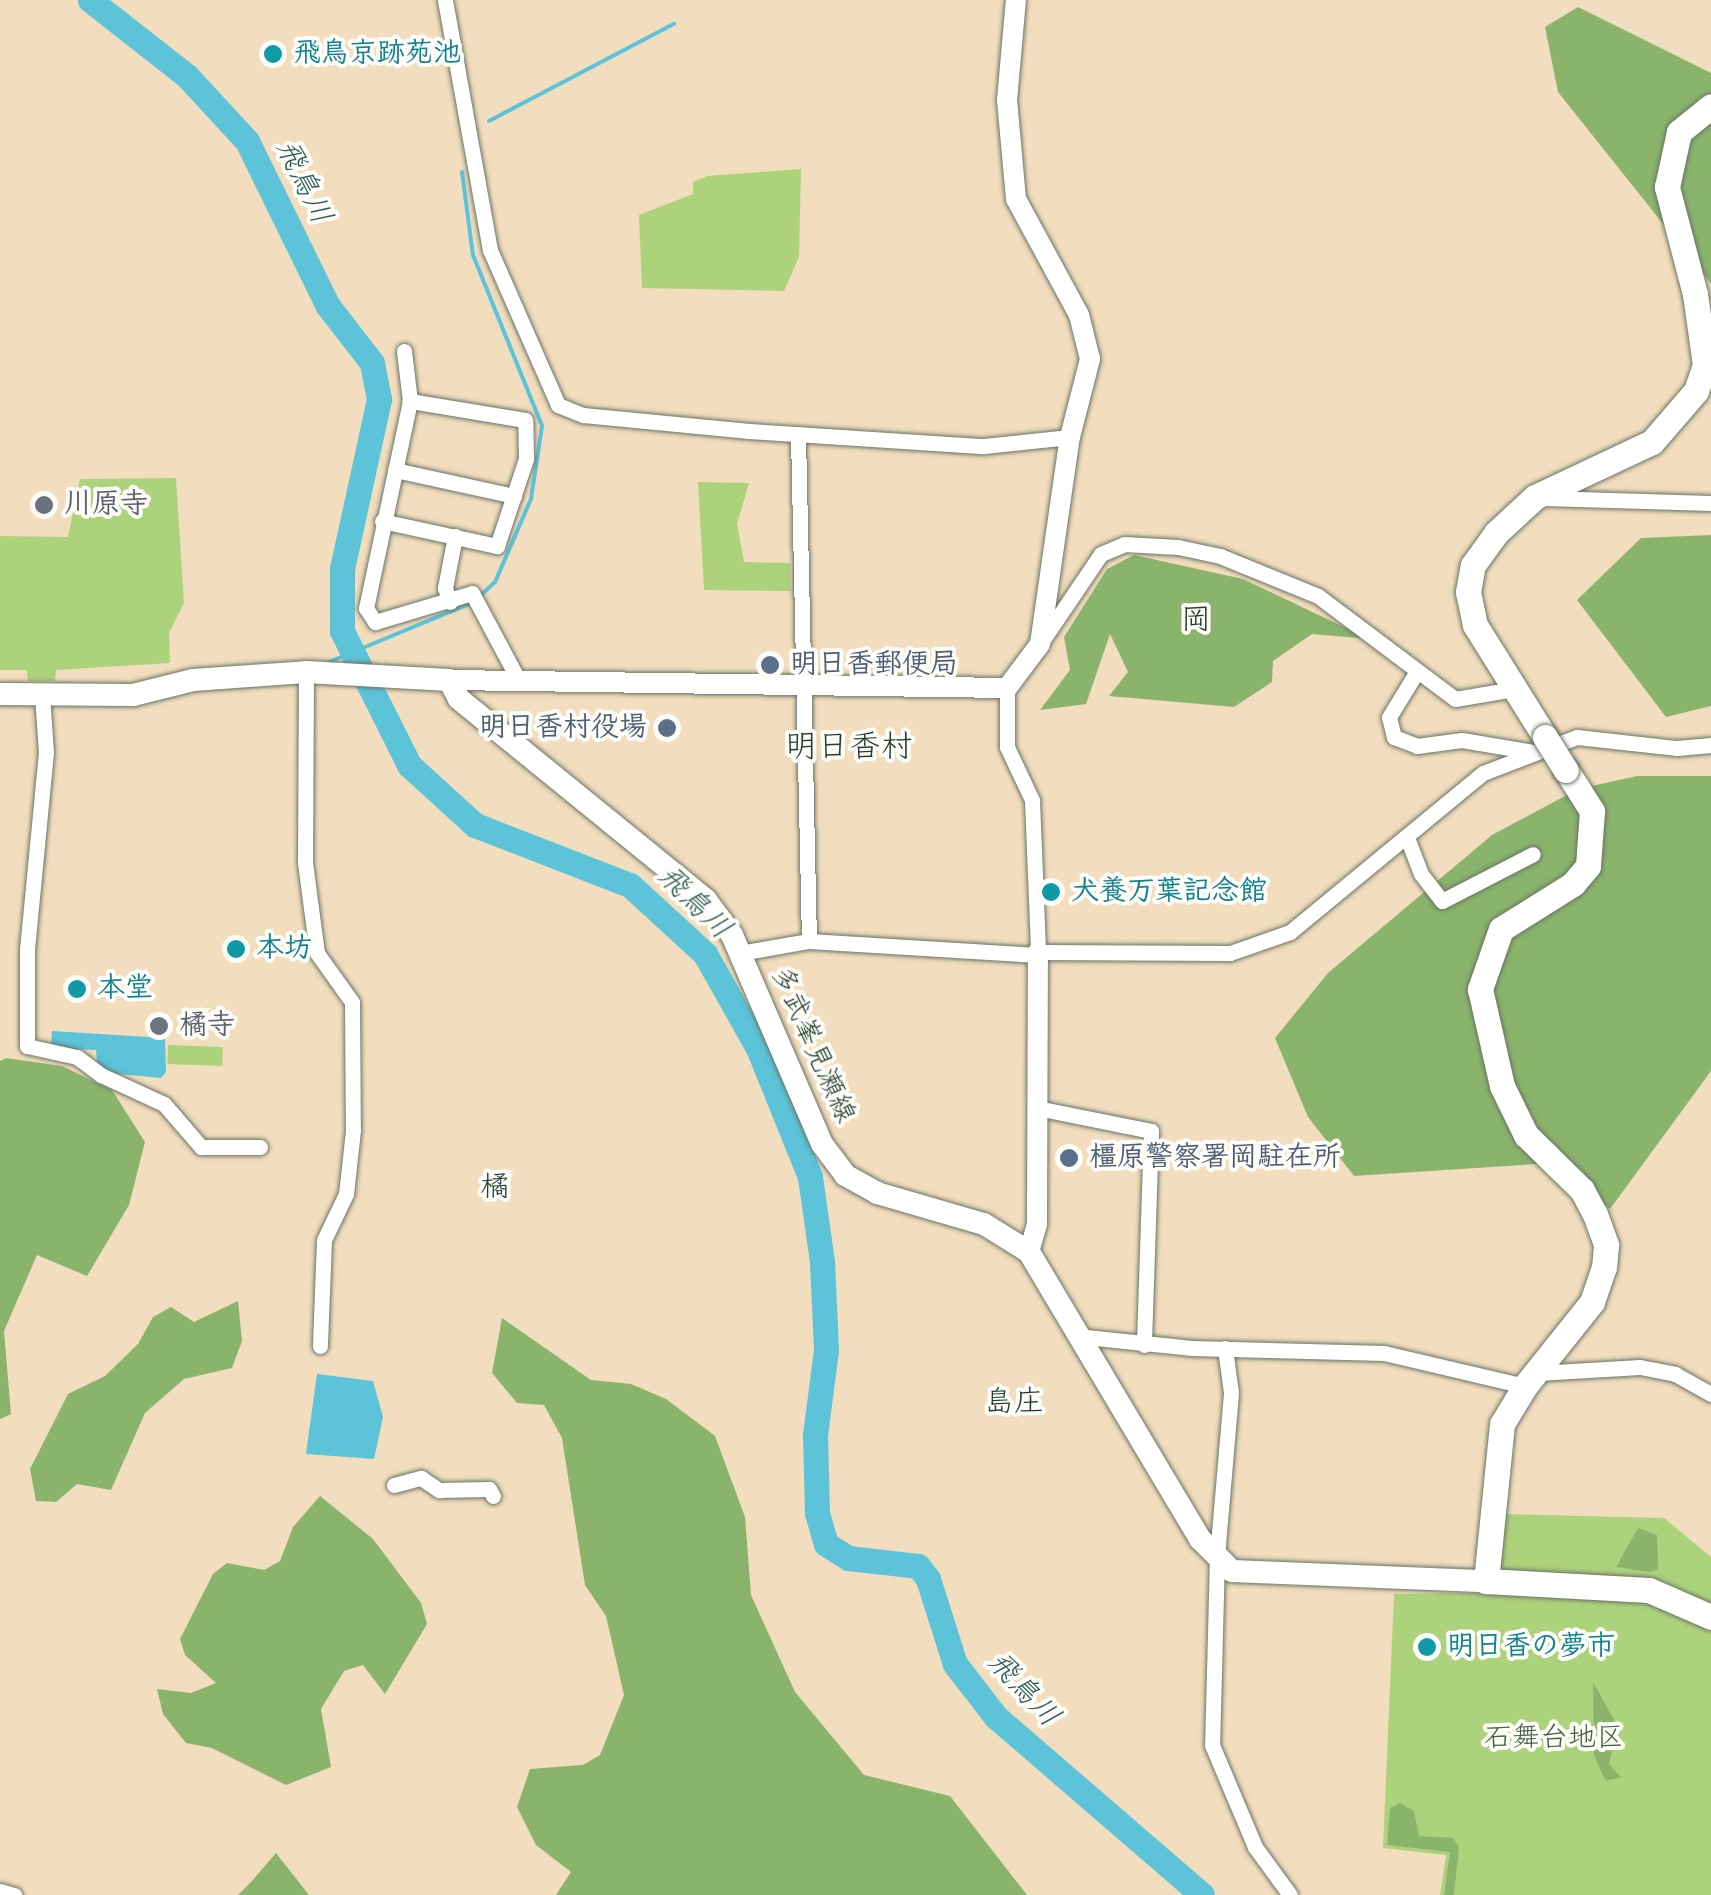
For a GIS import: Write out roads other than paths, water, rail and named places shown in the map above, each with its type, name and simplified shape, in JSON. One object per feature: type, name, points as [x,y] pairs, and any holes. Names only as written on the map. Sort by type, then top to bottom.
[{"type":"main road","points":[[1486,1581],[1499,1438],[1531,1379],[1592,1302],[1606,1245],[1582,1190],[1526,1135],[1490,1051],[1480,989],[1501,928],[1573,884],[1588,866],[1592,811],[1566,770],[1539,745],[1514,688],[1476,625],[1468,592],[1473,565],[1496,532],[1535,497],[1652,442],[1696,391],[1705,365],[1695,294],[1668,186],[1678,132],[1711,106]]},
{"type":"main road","points":[[0,694],[133,694],[193,680],[306,672],[449,680]]},
{"type":"main road","name":"多武峯見瀬線","points":[[449,680],[459,699],[706,900],[740,953],[822,1144],[845,1174],[877,1193],[984,1224],[1028,1252],[1076,1336],[1217,1557]]},
{"type":"main road","points":[[1217,1557],[1232,1570],[1246,1572],[1648,1590],[1711,1617]]},
{"type":"street","points":[[445,0],[490,250],[558,405],[583,415],[984,446],[1070,437]]},
{"type":"street","points":[[1016,0],[1007,100],[1016,200],[1079,315],[1090,359],[1070,437],[1040,644]]},
{"type":"street","points":[[404,351],[410,400],[366,587],[366,608],[375,622],[450,602],[477,599],[519,681]]},
{"type":"street","points":[[382,521],[497,546],[526,459],[525,420],[410,400]]},
{"type":"street","points":[[798,434],[809,942]]},
{"type":"street","points":[[394,470],[514,496]]},
{"type":"street","points":[[1535,497],[1711,503]]},
{"type":"street","points":[[450,602],[445,588],[455,536]]},
{"type":"street","points":[[1028,1252],[1037,1224],[1038,954],[1032,800],[1008,747],[1008,688],[1101,554],[1117,545],[1151,545],[1220,556],[1318,596],[1416,674],[1454,699],[1514,688]]},
{"type":"street","points":[[306,672],[305,862],[318,953],[352,1002],[353,1130],[346,1194],[324,1240],[320,1346]]},
{"type":"street","points":[[1416,674],[1389,717],[1394,737],[1417,746],[1462,740],[1539,745]]},
{"type":"street","points":[[449,680],[1008,688]]},
{"type":"street","points":[[42,694],[46,752],[28,948],[27,1046],[78,1056],[101,1075],[164,1104],[201,1147],[260,1147]]},
{"type":"street","points":[[740,953],[809,942],[1038,954],[1230,953],[1290,932],[1356,874],[1408,840],[1483,772],[1539,745],[1576,737],[1677,748],[1711,745]]},
{"type":"street","points":[[1408,840],[1421,874],[1442,902],[1526,863],[1533,854]]},
{"type":"street","points":[[1037,1108],[1150,1131],[1144,1344]]},
{"type":"street","points":[[1076,1336],[1144,1344],[1424,1358],[1531,1379],[1640,1367],[1675,1374],[1711,1394]]},
{"type":"street","points":[[1225,1348],[1231,1393],[1217,1557],[1212,1745],[1255,1846],[1290,1895]]},
{"type":"street","points":[[394,1485],[421,1478],[438,1490],[489,1489],[493,1496]]},
{"type":"street","points":[[0,1892],[14,1895]]},
{"type":"water","points":[[52,1031],[165,1038],[166,1072],[161,1078],[108,1073],[97,1063],[96,1050],[51,1048]]},
{"type":"water","points":[[317,1374],[373,1381],[383,1417],[374,1459],[306,1454]]},
{"type":"waterway","name":"飛鳥川","points":[[90,0],[187,76],[247,141],[328,306],[372,363],[379,399],[342,569],[342,631],[409,765],[475,825],[630,885],[705,954],[758,1048],[810,1177],[822,1261],[826,1350],[815,1435],[817,1513],[826,1544],[848,1558],[918,1566],[928,1579],[955,1664],[996,1717],[1202,1895]]},
{"type":"waterway","points":[[489,121],[674,24]]},
{"type":"waterway","points":[[462,172],[473,255],[542,426],[531,499],[495,582],[479,597]]},
{"type":"waterway","points":[[329,662],[471,603]]},
{"type":"place","name":"飛鳥京跡苑池","points":[[273,54]]},
{"type":"place","name":"川原寺","points":[[44,505]]},
{"type":"place","name":"明日香郵便局","points":[[770,665]]},
{"type":"place","name":"明日香村役場","points":[[667,728]]},
{"type":"place","name":"犬養万葉記念館","points":[[1051,892]]},
{"type":"place","name":"本坊","points":[[236,949]]},
{"type":"place","name":"本堂","points":[[77,989]]},
{"type":"place","name":"橘寺","points":[[159,1026]]},
{"type":"place","name":"橿原警察署岡駐在所","points":[[1069,1158]]},
{"type":"place","name":"明日香の夢市","points":[[1427,1647]]},
{"type":"district","name":"岡","points":[[1196,621]]},
{"type":"district","name":"明日香村","points":[[849,748]]},
{"type":"district","name":"橘","points":[[495,1188]]},
{"type":"district","name":"島庄","points":[[1014,1403]]},
{"type":"park label","name":"石舞台地区","points":[[1554,1739]]}]
